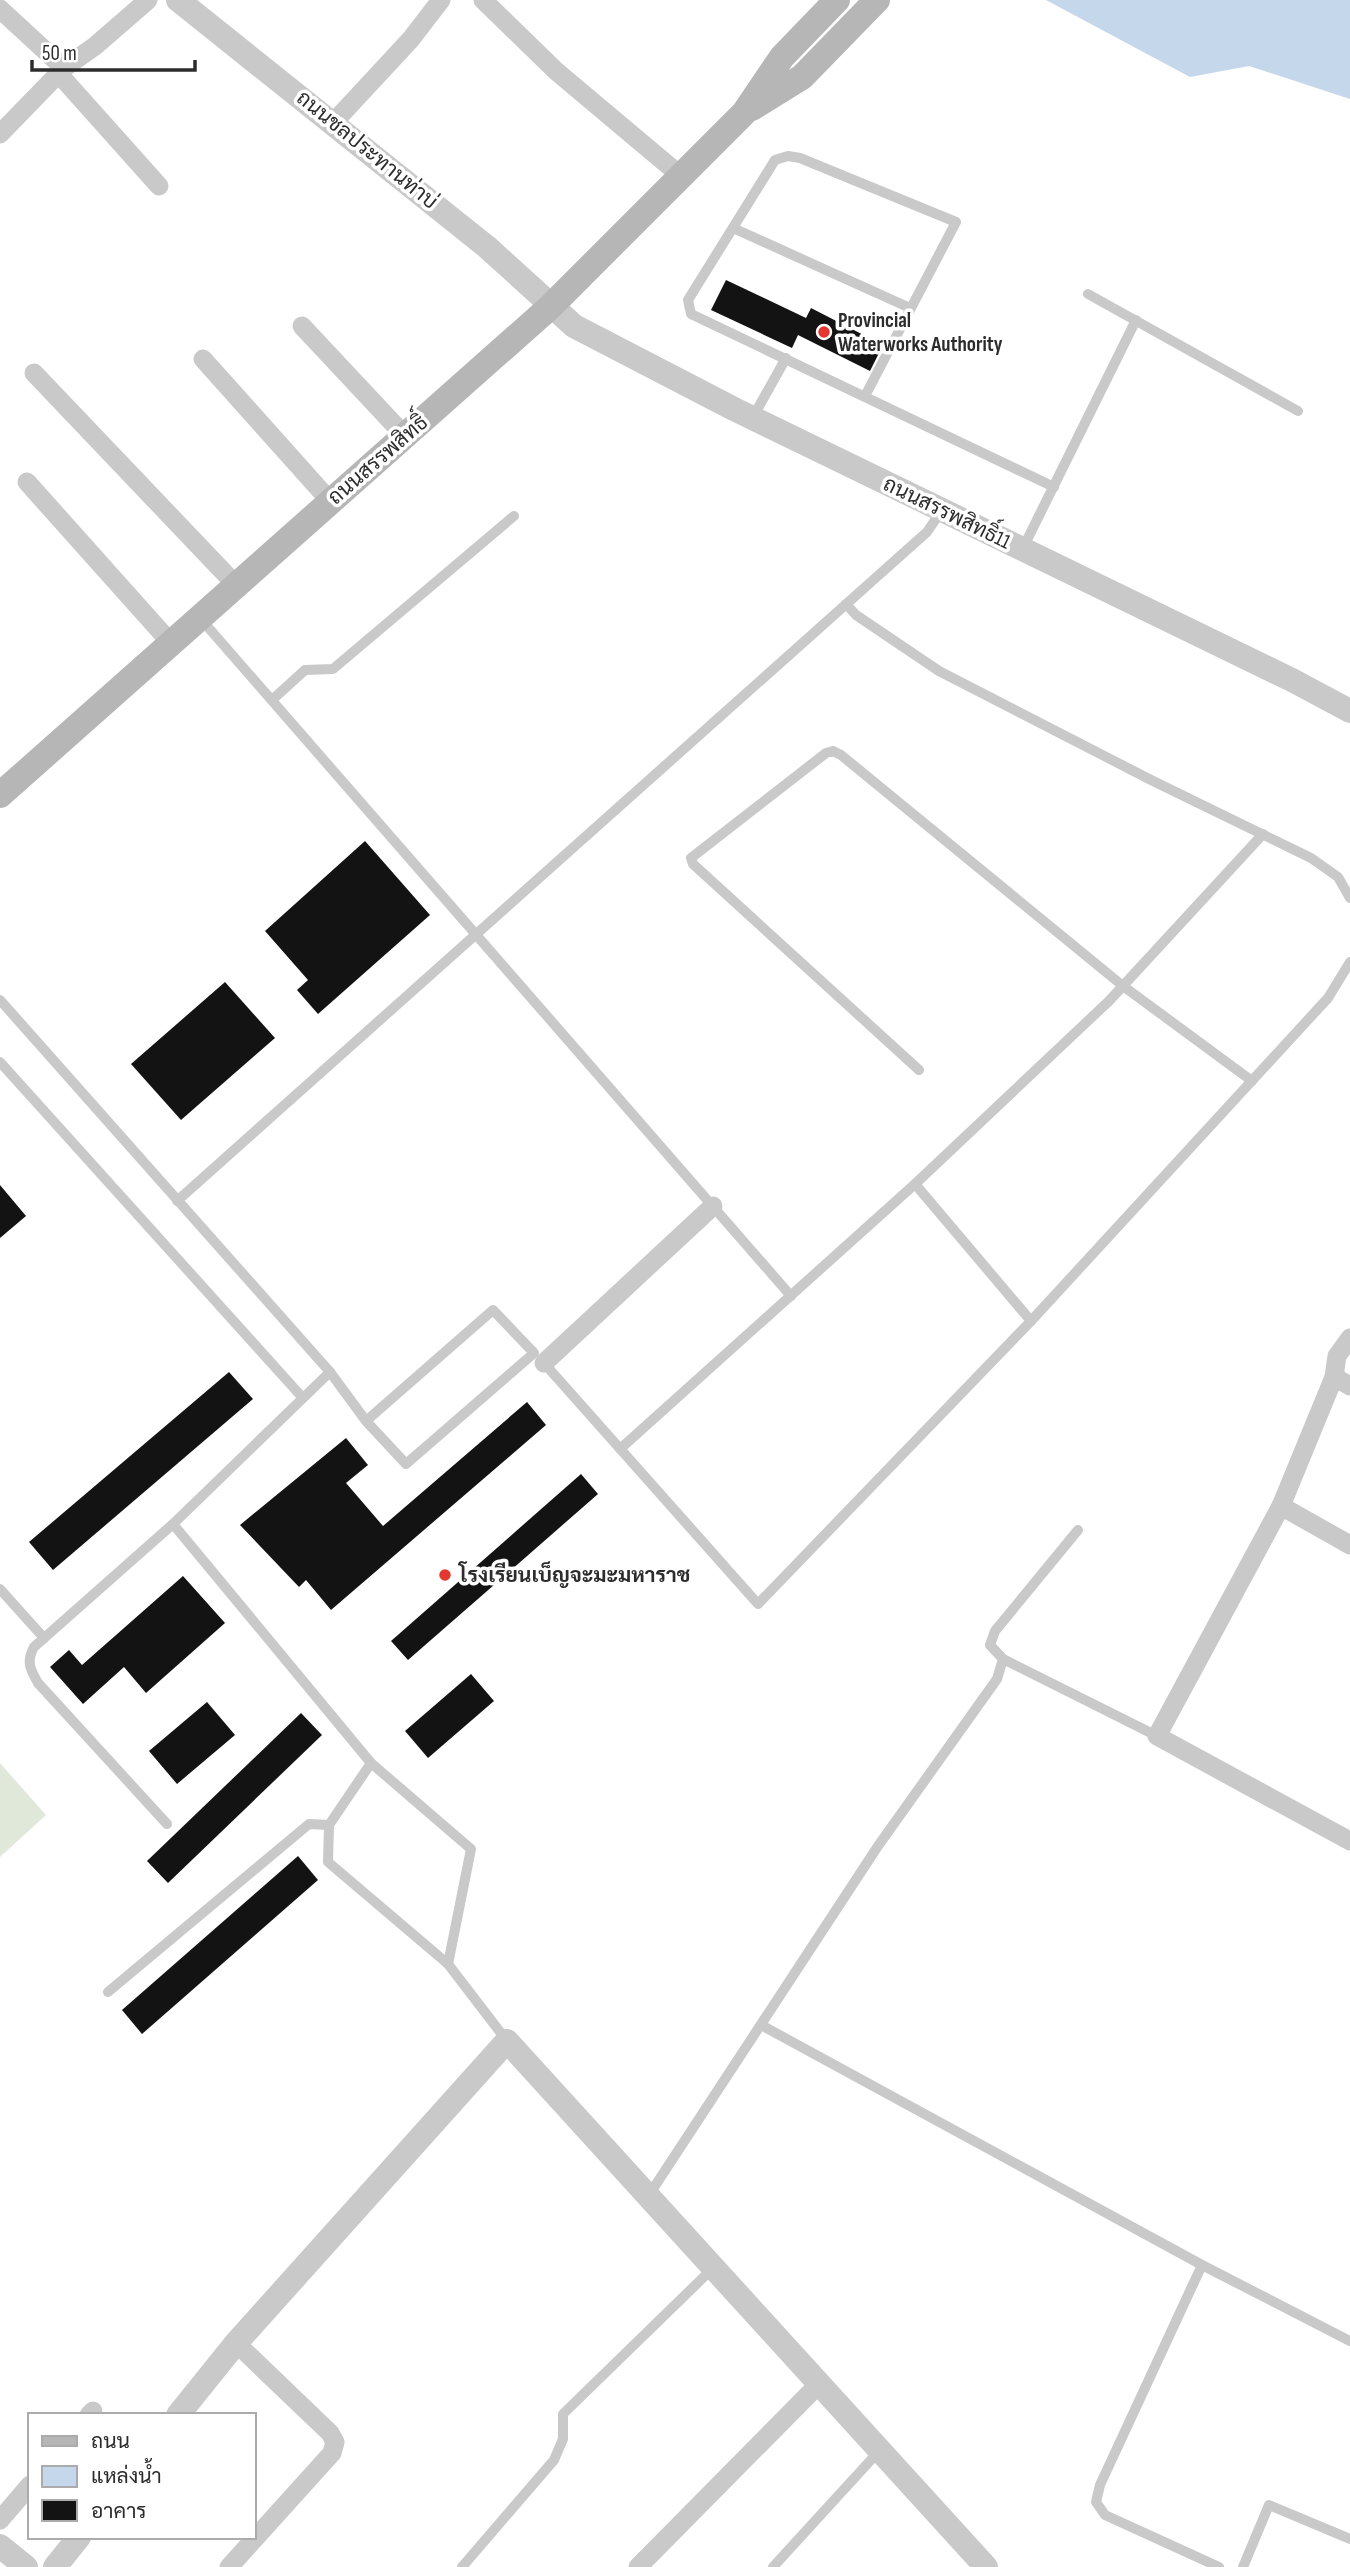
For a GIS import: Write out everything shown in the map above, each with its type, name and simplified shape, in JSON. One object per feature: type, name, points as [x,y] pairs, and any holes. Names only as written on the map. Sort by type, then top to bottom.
[{"type":"main road","name":"ถนนสรรพสิทธิ์","points":[[0,794],[550,307],[744,113],[782,57],[837,0]]},
{"type":"main road","name":"ถนนสรรพสิทธิ์","points":[[744,113],[802,77],[877,0]]},
{"type":"street","points":[[0,134],[61,70],[148,0]]},
{"type":"street","name":"ถนนชลประทานท่าบ่","points":[[178,0],[334,122],[487,247],[550,307]]},
{"type":"street","points":[[334,122],[411,39],[441,0]]},
{"type":"street","points":[[483,0],[556,71],[681,176]]},
{"type":"street","points":[[0,9],[61,70],[159,186]]},
{"type":"street","name":"ถนนสรรพสิทธิ์11","points":[[550,307],[582,331],[752,417],[1292,680],[1350,711]]},
{"type":"street","points":[[302,326],[405,436]]},
{"type":"street","points":[[203,359],[330,501]]},
{"type":"street","points":[[34,373],[236,585]]},
{"type":"street","points":[[27,482],[170,642]]},
{"type":"street","points":[[539,1358],[713,1206]]},
{"type":"street","points":[[1350,1338],[1337,1356],[1342,1382],[1281,1506],[1157,1736],[1350,1841]]},
{"type":"street","points":[[1281,1506],[1350,1545]]},
{"type":"street","points":[[180,2413],[236,2343],[506,2041],[986,2567]]},
{"type":"street","points":[[236,2343],[330,2432],[335,2442],[332,2452],[256,2537]]},
{"type":"street","points":[[638,2567],[819,2384]]},
{"type":"street","points":[[0,2520],[28,2487]]},
{"type":"street","points":[[55,2567],[77,2539]]},
{"type":"street","points":[[229,2567],[254,2539]]},
{"type":"street","points":[[0,2546],[26,2567]]},
{"type":"lane","points":[[865,396],[956,222],[800,158],[788,156],[775,160],[688,300],[688,308],[697,318],[1054,487]]},
{"type":"lane","points":[[733,228],[910,308]]},
{"type":"lane","points":[[1088,294],[1298,411]]},
{"type":"lane","points":[[1023,550],[1136,320]]},
{"type":"lane","points":[[752,417],[786,358]]},
{"type":"lane","points":[[177,1201],[927,532],[942,510]]},
{"type":"lane","points":[[272,699],[304,670],[333,669],[514,516]]},
{"type":"lane","points":[[846,604],[856,615],[939,671],[1151,780],[1311,858],[1338,877],[1350,898]]},
{"type":"lane","points":[[199,617],[791,1296]]},
{"type":"lane","points":[[919,1070],[693,864],[691,858],[826,753],[833,751],[1123,986],[1252,1081]]},
{"type":"lane","points":[[620,1448],[915,1184],[1123,986],[1263,834]]},
{"type":"lane","points":[[366,1421],[493,1310],[758,1604],[1031,1321],[1252,1081],[1328,998],[1350,961]]},
{"type":"lane","points":[[0,1000],[330,1372],[366,1421],[406,1464],[539,1358]]},
{"type":"lane","points":[[0,1062],[302,1397]]},
{"type":"lane","points":[[915,1184],[1031,1321]]},
{"type":"lane","points":[[167,1824],[38,1683],[29,1667],[29,1657],[44,1638],[173,1524],[330,1372]]},
{"type":"lane","points":[[173,1524],[371,1763],[471,1849],[448,1964]]},
{"type":"lane","points":[[1078,1530],[995,1631],[990,1645],[1003,1659],[1157,1736]]},
{"type":"lane","points":[[0,1590],[44,1638]]},
{"type":"lane","points":[[648,2198],[878,1846],[997,1679],[1003,1659]]},
{"type":"lane","points":[[371,1763],[328,1825],[328,1862],[448,1964],[506,2041]]},
{"type":"lane","points":[[108,1992],[309,1824],[328,1825]]},
{"type":"lane","points":[[761,2025],[1202,2265],[1350,2341]]},
{"type":"lane","points":[[1202,2265],[1100,2484],[1096,2502],[1105,2515],[1219,2567]]},
{"type":"lane","points":[[462,2567],[554,2460],[563,2439],[563,2414],[712,2269]]},
{"type":"lane","points":[[773,2567],[880,2450]]},
{"type":"lane","points":[[1244,2567],[1269,2505],[1350,2539]]},
{"type":"green space","points":[[0,1763],[46,1815],[0,1857]]},
{"type":"water","points":[[1046,0],[1350,0],[1350,99],[1249,66],[1190,77]]},
{"type":"building","points":[[726,280],[806,318],[811,308],[883,345],[870,371],[798,335],[792,348],[711,310]]},
{"type":"building","points":[[365,841],[430,915],[318,1014],[297,990],[308,980],[265,931]]},
{"type":"building","points":[[225,982],[275,1038],[181,1120],[131,1064]]},
{"type":"building","points":[[0,1185],[26,1216],[0,1238]]},
{"type":"building","points":[[229,1372],[253,1399],[53,1570],[29,1542]]},
{"type":"building","points":[[527,1402],[546,1425],[331,1610],[306,1580],[299,1587],[240,1525],[346,1438],[368,1465],[346,1483],[383,1526]]},
{"type":"building","points":[[581,1474],[598,1494],[408,1660],[391,1641]]},
{"type":"building","points":[[183,1576],[225,1623],[146,1693],[124,1667],[83,1704],[50,1667],[69,1650],[82,1665]]},
{"type":"building","points":[[471,1674],[494,1701],[428,1758],[405,1731]]},
{"type":"building","points":[[207,1702],[235,1735],[177,1784],[149,1751]]},
{"type":"building","points":[[301,1713],[322,1735],[168,1883],[147,1861]]},
{"type":"building","points":[[298,1856],[318,1880],[142,2034],[122,2010]]},
{"type":"place","name":"Provincial Waterworks Authority","points":[[824,332]]},
{"type":"place","name":"โรงเรียนเบ็ญจะมะมหาราช","points":[[445,1575]]}]
